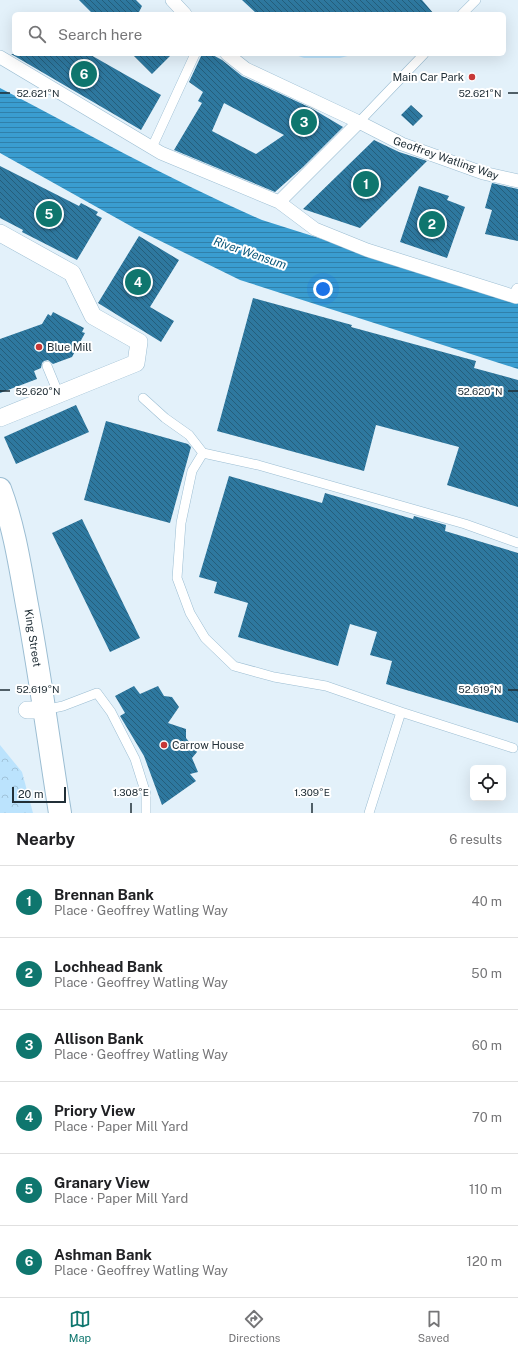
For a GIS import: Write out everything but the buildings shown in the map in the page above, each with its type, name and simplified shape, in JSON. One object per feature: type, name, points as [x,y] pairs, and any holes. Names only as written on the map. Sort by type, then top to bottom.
[{"type":"main road","name":"King Street","points":[[0,489],[19,558],[32,632],[35,710],[60,813]]},
{"type":"street","points":[[172,0],[183,12]]},
{"type":"street","name":"Geoffrey Watling Way","points":[[230,56],[246,69],[402,144],[483,173],[518,181]]},
{"type":"street","points":[[0,57],[161,153],[279,202],[315,228],[367,250],[516,297],[518,290]]},
{"type":"street","points":[[279,202],[358,122]]},
{"type":"street","points":[[0,233],[72,273],[92,316],[139,342],[136,363],[0,418]]},
{"type":"lane","points":[[464,12],[476,0]]},
{"type":"lane","points":[[151,147],[194,56]]},
{"type":"lane","points":[[358,122],[422,56]]},
{"type":"lane","points":[[47,366],[59,395]]},
{"type":"lane","points":[[143,398],[165,418],[189,435],[202,453],[258,464],[466,524],[518,543]]},
{"type":"lane","points":[[202,453],[192,471],[181,523],[177,578],[190,613],[205,638],[234,666],[274,677],[326,686],[513,748]]},
{"type":"lane","points":[[35,710],[63,706],[97,693],[111,712],[135,759],[146,794],[146,813]]},
{"type":"lane","points":[[370,813],[401,712]]},
{"type":"green space","points":[[298,56],[348,56],[340,58],[304,58]]},
{"type":"green space","points":[[0,745],[22,772],[33,813],[0,813]]},
{"type":"water","name":"River Wensum","points":[[0,88],[162,173],[262,220],[518,301],[518,369],[240,280],[136,229],[0,153]]},
{"type":"place","name":"Ashman Bank","points":[[84,74]]},
{"type":"place","name":"Main Car Park","points":[[472,77]]},
{"type":"place","name":"Allison Bank","points":[[304,122]]},
{"type":"place","name":"Brennan Bank","points":[[366,184]]},
{"type":"place","name":"Granary View","points":[[49,214]]},
{"type":"place","name":"Lochhead Bank","points":[[432,224]]},
{"type":"place","name":"Priory View","points":[[138,282]]},
{"type":"place","name":"Blue Mill","points":[[39,347]]},
{"type":"place","name":"Carrow House","points":[[164,745]]}]
